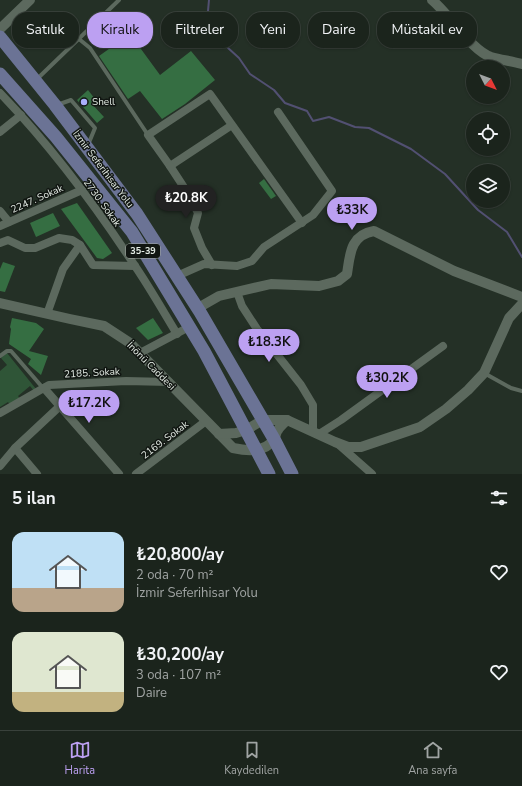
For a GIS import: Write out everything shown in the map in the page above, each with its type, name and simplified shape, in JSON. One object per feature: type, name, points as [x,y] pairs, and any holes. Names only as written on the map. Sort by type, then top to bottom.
[{"type":"main road","points":[[0,37],[0,48]]},
{"type":"main road","name":"İzmir Seferihisar Yolu","points":[[0,37],[36,80],[136,214],[198,308],[274,439],[292,474]]},
{"type":"main road","name":"İzmir Seferihisar Yolu","points":[[0,74],[56,137],[132,232],[189,327],[269,474]]},
{"type":"street","points":[[0,29],[30,0]]},
{"type":"street","points":[[432,0],[441,7],[476,48],[491,57],[522,64]]},
{"type":"street","name":"2730. Sokak","points":[[0,92],[22,115],[82,190],[135,266],[176,334]]},
{"type":"street","points":[[212,265],[202,248],[194,228],[198,213],[187,192],[148,135],[210,94],[302,223]]},
{"type":"street","points":[[177,276],[204,264],[237,266],[252,261],[264,247],[313,215],[332,191],[278,112]]},
{"type":"street","points":[[0,132],[22,115]]},
{"type":"street","points":[[170,166],[232,125]]},
{"type":"street","name":"2247. Sokak","points":[[0,226],[82,190]]},
{"type":"street","points":[[0,211],[9,222]]},
{"type":"street","points":[[198,308],[219,296],[271,284],[319,286],[338,281],[347,274],[352,246],[365,232],[374,231],[454,271],[522,297]]},
{"type":"street","points":[[0,243],[8,240],[25,248],[35,248],[59,238],[72,240],[80,245],[93,265],[135,266]]},
{"type":"street","points":[[47,314],[63,269],[80,245]]},
{"type":"street","points":[[237,292],[242,306],[257,330],[302,385],[313,405],[316,433]]},
{"type":"street","name":"İnönü Caddesi","points":[[0,303],[104,326],[130,343],[233,448],[244,451],[256,450]]},
{"type":"street","points":[[219,434],[236,433],[246,430],[263,420],[287,420],[348,447],[361,447],[420,427],[446,409],[468,390],[484,373],[509,318],[522,304]]},
{"type":"street","points":[[140,353],[189,327]]},
{"type":"street","points":[[316,433],[341,420],[443,346]]},
{"type":"street","name":"2185. Sokak","points":[[0,413],[49,385],[111,382],[169,382]]},
{"type":"street","points":[[44,388],[119,474]]},
{"type":"street","points":[[0,466],[15,448],[60,406]]},
{"type":"street","points":[[256,450],[266,446],[274,439],[278,429],[287,420]]},
{"type":"street","name":"2169. Sokak","points":[[136,474],[206,421]]},
{"type":"street","points":[[336,442],[372,474]]},
{"type":"street","points":[[15,448],[37,474]]},
{"type":"lane","points":[[120,0],[79,39],[90,48],[148,135]]},
{"type":"lane","points":[[36,80],[70,48]]},
{"type":"lane","points":[[0,356],[7,351],[11,351],[44,388]]},
{"type":"lane","points":[[484,373],[511,388],[522,391]]},
{"type":"green space","points":[[7,353],[36,389],[34,391],[30,386],[18,396],[21,400],[12,407],[8,402],[0,407],[0,371],[7,365],[1,358]]},
{"type":"building","points":[[110,48],[140,48],[160,75],[191,51],[215,80],[185,104],[162,119],[140,91],[128,99],[99,56]]},
{"type":"building","points":[[88,90],[95,99],[91,103],[104,117],[97,123],[77,100]]},
{"type":"building","points":[[264,179],[276,196],[271,199],[259,183]]},
{"type":"building","points":[[77,203],[112,253],[103,259],[97,258],[61,209]]},
{"type":"building","points":[[53,213],[60,226],[36,237],[30,223]]},
{"type":"building","points":[[3,262],[15,266],[5,292],[0,291],[0,269]]},
{"type":"building","points":[[12,318],[36,323],[44,329],[29,351],[48,356],[41,375],[28,364],[31,359],[9,344]]},
{"type":"building","points":[[153,318],[163,333],[148,340],[136,328]]},
{"type":"waterway","points":[[209,0],[208,11],[227,47],[239,58],[250,74],[274,90],[285,103],[307,111],[313,121],[329,117],[355,127],[369,128],[411,149],[445,174],[478,210],[507,232],[522,257]]},
{"type":"place","name":"Shell","points":[[84,102]]}]
